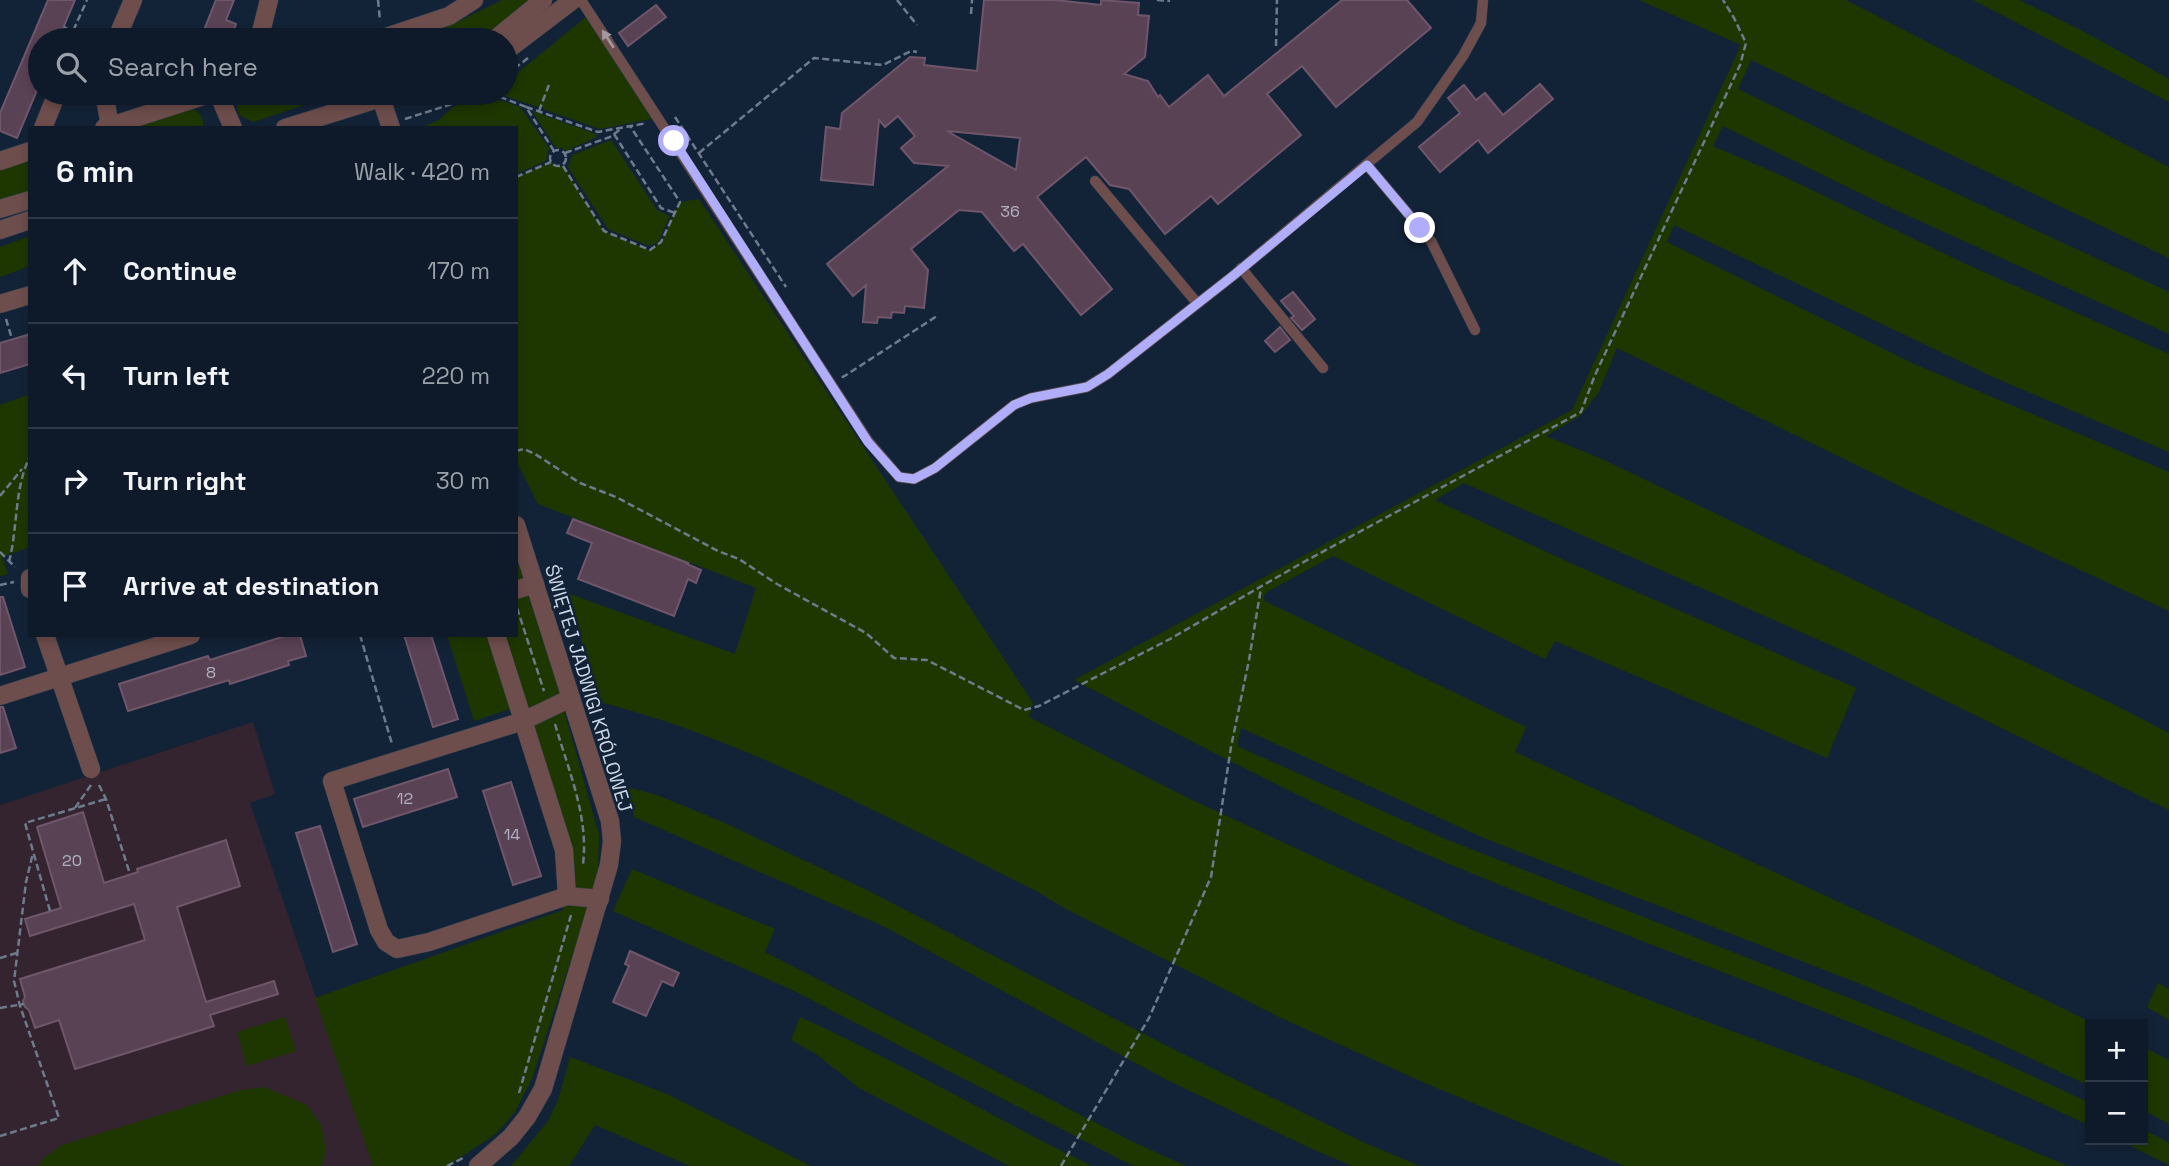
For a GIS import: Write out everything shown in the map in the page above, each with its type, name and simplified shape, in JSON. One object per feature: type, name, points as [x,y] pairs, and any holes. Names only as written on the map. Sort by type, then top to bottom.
[{"type":"street","points":[[121,28],[133,0]]},
{"type":"street","points":[[262,28],[269,0]]},
{"type":"street","points":[[414,28],[449,16],[474,0]]},
{"type":"street","points":[[509,28],[543,0]]},
{"type":"street","points":[[518,42],[573,0]]},
{"type":"street","points":[[44,126],[52,105]]},
{"type":"street","points":[[105,105],[107,126]]},
{"type":"street","points":[[110,126],[176,105]]},
{"type":"street","points":[[223,105],[232,126]]},
{"type":"street","points":[[291,126],[357,105]]},
{"type":"street","points":[[391,105],[396,124]]},
{"type":"street","points":[[0,161],[28,152]]},
{"type":"street","points":[[0,209],[28,201]]},
{"type":"street","points":[[0,230],[28,221]]},
{"type":"street","points":[[2,307],[28,296]]},
{"type":"street","name":"ŚWIĘTEJ JADWIGI KRÓLOWEJ","points":[[478,1166],[511,1137],[527,1117],[543,1089],[600,899],[612,841],[610,821],[518,536]]},
{"type":"street","points":[[518,589],[535,584]]},
{"type":"street","points":[[46,637],[91,769]]},
{"type":"street","points":[[0,696],[185,637]]},
{"type":"street","points":[[497,637],[564,850],[567,896]]},
{"type":"street","points":[[571,698],[523,721],[332,781],[379,930],[386,942],[397,949],[429,942],[567,896],[600,899]]},
{"type":"lane","points":[[581,0],[868,442],[899,477],[914,479],[935,468],[1014,405],[1031,398],[1087,387],[1125,361],[1367,165],[1417,122],[1463,56],[1481,23],[1483,0]]},
{"type":"lane","points":[[1367,165],[1431,241],[1475,330]]},
{"type":"lane","points":[[1095,181],[1197,303]]},
{"type":"lane","points":[[1241,268],[1323,368]]},
{"type":"path","points":[[75,28],[87,0]]},
{"type":"path","points":[[378,0],[380,28]]},
{"type":"path","points":[[897,0],[918,25]]},
{"type":"path","points":[[971,14],[972,0]]},
{"type":"path","points":[[1157,0],[1170,1]]},
{"type":"path","points":[[1276,46],[1277,0]]},
{"type":"path","points":[[518,450],[524,449],[535,454],[580,483],[616,496],[718,551],[739,559],[776,584],[866,633],[894,658],[927,660],[1024,710],[1039,706],[1170,639],[1261,589],[1300,564],[1581,412],[1595,375],[1740,65],[1746,43],[1723,0]]},
{"type":"path","points":[[699,153],[814,58],[883,65],[911,51],[917,52]]},
{"type":"path","points":[[539,111],[550,82]]},
{"type":"path","points":[[518,104],[598,132],[654,122]]},
{"type":"path","points":[[396,124],[449,105]]},
{"type":"path","points":[[526,107],[554,151]]},
{"type":"path","points":[[673,114],[788,291]]},
{"type":"path","points":[[563,166],[604,231],[649,250],[661,242],[680,202],[630,126]]},
{"type":"path","points":[[563,166],[555,166],[551,162],[550,157],[554,151],[561,150],[565,153],[601,140],[622,128]]},
{"type":"path","points":[[598,132],[601,140]]},
{"type":"path","points":[[614,134],[661,208],[674,213]]},
{"type":"path","points":[[563,166],[566,161],[565,153]]},
{"type":"path","points":[[518,176],[551,162]]},
{"type":"path","points":[[2,307],[12,339]]},
{"type":"path","points":[[836,367],[843,377],[937,316]]},
{"type":"path","points":[[9,562],[22,471],[28,460]]},
{"type":"path","points":[[0,496],[26,464]]},
{"type":"path","points":[[0,552],[28,581]]},
{"type":"path","points":[[1061,1166],[1149,1018],[1211,877],[1231,747],[1261,589]]},
{"type":"path","points":[[361,637],[397,761]]},
{"type":"path","points":[[75,808],[95,779],[106,799],[131,874]]},
{"type":"path","points":[[50,911],[25,823],[106,799]]},
{"type":"path","points":[[0,1136],[59,1118],[14,981],[26,882],[33,853]]},
{"type":"path","points":[[0,958],[17,953]]},
{"type":"path","points":[[0,1008],[22,1005]]},
{"type":"shaded area","points":[[253,722],[275,794],[250,803],[373,1166],[0,1166],[0,805]]},
{"type":"green space","points":[[502,0],[532,0],[494,28],[445,28]]},
{"type":"green space","points":[[1639,0],[1846,0],[2169,167],[2169,258],[1751,60],[1738,89],[2169,292],[2169,334],[1880,203],[1723,126],[1713,146],[1789,179],[1968,265],[2169,354],[2169,452],[1993,377],[1674,225],[1667,242],[1912,363],[2169,472],[2169,611],[1918,495],[1617,348],[1598,393],[1581,415],[1546,436],[1604,460],[2169,733],[2169,810],[1846,652],[1464,483],[1435,500],[1568,562],[1856,688],[1827,758],[1555,641],[1545,659],[1333,556],[1265,593],[1263,600],[1526,727],[1515,752],[1934,946],[2085,1019],[2085,1084],[1858,983],[1486,839],[1241,728],[1237,746],[1443,838],[1961,1043],[2085,1101],[2085,1124],[1860,1026],[1420,852],[1271,781],[1074,680],[1572,410],[1741,45]]},
{"type":"green space","points":[[1973,0],[2019,0],[2079,29],[2169,79],[2169,102]]},
{"type":"green space","points":[[586,17],[652,119],[600,129],[543,109],[542,105],[541,108],[518,100],[518,72]]},
{"type":"green space","points":[[236,105],[304,105],[253,122],[239,115]]},
{"type":"green space","points":[[187,106],[200,114],[203,126],[133,126]]},
{"type":"green space","points":[[453,107],[520,107],[549,148],[546,161],[518,173],[518,126],[425,126],[439,120]]},
{"type":"green space","points":[[532,111],[596,134],[597,137],[566,151],[556,148]]},
{"type":"green space","points":[[611,140],[657,210],[670,216],[658,242],[649,246],[608,229],[568,167],[572,155]]},
{"type":"green space","points":[[19,160],[28,163],[28,192],[0,199],[0,166]]},
{"type":"green space","points":[[551,162],[555,166],[563,166],[604,231],[649,250],[661,242],[680,202],[699,199],[1033,703],[1029,717],[1190,799],[1470,929],[1654,1002],[1863,1080],[2068,1166],[1625,1166],[1427,1084],[1279,1017],[1066,909],[1036,891],[810,780],[690,730],[596,701],[570,594],[735,654],[756,588],[538,504],[518,464],[518,176]]},
{"type":"green space","points":[[28,237],[28,267],[0,277],[0,247]]},
{"type":"green space","points":[[28,395],[28,548],[2,557],[8,574],[0,576],[0,405]]},
{"type":"green space","points":[[518,564],[555,678],[599,835],[598,877],[532,1079],[515,1112],[496,1134],[447,1166],[373,1166],[315,998],[563,910],[558,850],[510,709],[474,721],[448,637],[518,637]]},
{"type":"green space","points":[[626,787],[657,795],[725,823],[869,891],[1169,1047],[1365,1143],[1420,1166],[1352,1166],[1167,1080],[883,926],[634,817]]},
{"type":"green space","points":[[632,869],[775,929],[765,952],[1129,1140],[1186,1166],[1133,1166],[790,989],[613,911]]},
{"type":"green space","points":[[2158,983],[2169,989],[2169,1020],[2147,1007]]},
{"type":"green space","points":[[285,1017],[296,1051],[247,1066],[237,1032]]},
{"type":"green space","points":[[800,1017],[1092,1166],[1009,1166],[859,1088],[816,1054],[791,1040]]},
{"type":"green space","points":[[2148,1050],[2169,1060],[2169,1124],[2148,1113]]},
{"type":"green space","points":[[570,1057],[667,1094],[811,1166],[690,1166],[595,1125],[569,1166],[511,1166],[548,1121],[558,1100]]},
{"type":"green space","points":[[265,1087],[307,1105],[321,1125],[326,1150],[322,1166],[38,1166],[45,1157],[62,1145],[241,1090]]},
{"type":"green space","points":[[2148,1132],[2169,1143],[2169,1165],[2129,1145],[2148,1145]]},
{"type":"building","points":[[48,0],[75,0],[63,28],[36,28]]},
{"type":"building","points":[[216,0],[234,0],[226,20],[236,24],[234,28],[205,28]]},
{"type":"building","points":[[984,0],[1055,0],[1101,5],[1101,0],[1139,3],[1138,15],[1149,16],[1145,57],[1124,74],[1148,81],[1158,97],[1160,95],[1169,107],[1208,75],[1224,96],[1342,0],[1407,0],[1431,28],[1336,107],[1302,66],[1267,94],[1301,135],[1218,204],[1211,196],[1165,234],[1129,189],[1110,185],[1086,157],[1037,197],[1112,289],[1081,315],[1023,244],[1014,251],[982,212],[959,210],[911,249],[928,270],[924,308],[905,306],[904,313],[892,312],[891,318],[878,317],[877,323],[863,322],[866,285],[853,296],[827,264],[948,166],[914,163],[901,148],[915,136],[898,116],[885,127],[879,120],[873,185],[821,180],[826,127],[840,129],[842,113],[910,57],[925,58],[924,65],[977,71]],"holes":[[[947,131],[1020,138],[1016,170]]]},
{"type":"building","points":[[656,5],[666,17],[628,46],[619,33]]},
{"type":"building","points":[[28,47],[28,105],[31,105],[17,138],[0,131],[0,113]]},
{"type":"building","points":[[1540,84],[1553,99],[1488,153],[1478,140],[1440,172],[1419,147],[1460,113],[1448,98],[1464,85],[1476,100],[1485,93],[1503,115]]},
{"type":"building","points":[[1293,292],[1315,319],[1302,330],[1281,301]]},
{"type":"building","points":[[1280,327],[1290,340],[1275,352],[1265,341]]},
{"type":"building","points":[[28,335],[28,365],[0,373],[0,343]]},
{"type":"building","points":[[573,519],[701,570],[696,583],[688,579],[674,616],[578,579],[592,543],[567,533]]},
{"type":"building","points":[[0,597],[3,597],[25,667],[0,675]]},
{"type":"building","points":[[282,637],[301,637],[306,656],[288,661],[289,665],[230,684],[229,680],[128,711],[119,684],[208,656],[210,660]]},
{"type":"building","points":[[405,637],[432,637],[458,719],[433,727]]},
{"type":"building","points":[[0,707],[3,707],[16,748],[0,753]]},
{"type":"building","points":[[448,769],[457,797],[363,827],[354,799]]},
{"type":"building","points":[[511,782],[541,876],[513,885],[483,791]]},
{"type":"building","points":[[83,812],[104,883],[138,872],[137,869],[226,840],[240,886],[177,907],[206,1002],[274,981],[278,994],[210,1015],[214,1026],[75,1069],[59,1020],[35,1028],[23,1001],[25,997],[20,979],[145,940],[134,904],[30,936],[25,919],[61,908],[37,827]]},
{"type":"building","points":[[320,826],[357,944],[333,952],[296,833]]},
{"type":"building","points":[[630,951],[679,973],[673,986],[662,981],[646,1016],[613,1002],[629,966],[625,964]]},
{"type":"route","points":[[674,141],[868,442],[899,477],[914,479],[935,468],[1014,405],[1031,398],[1087,387],[1108,374],[1367,165],[1420,228]]}]
